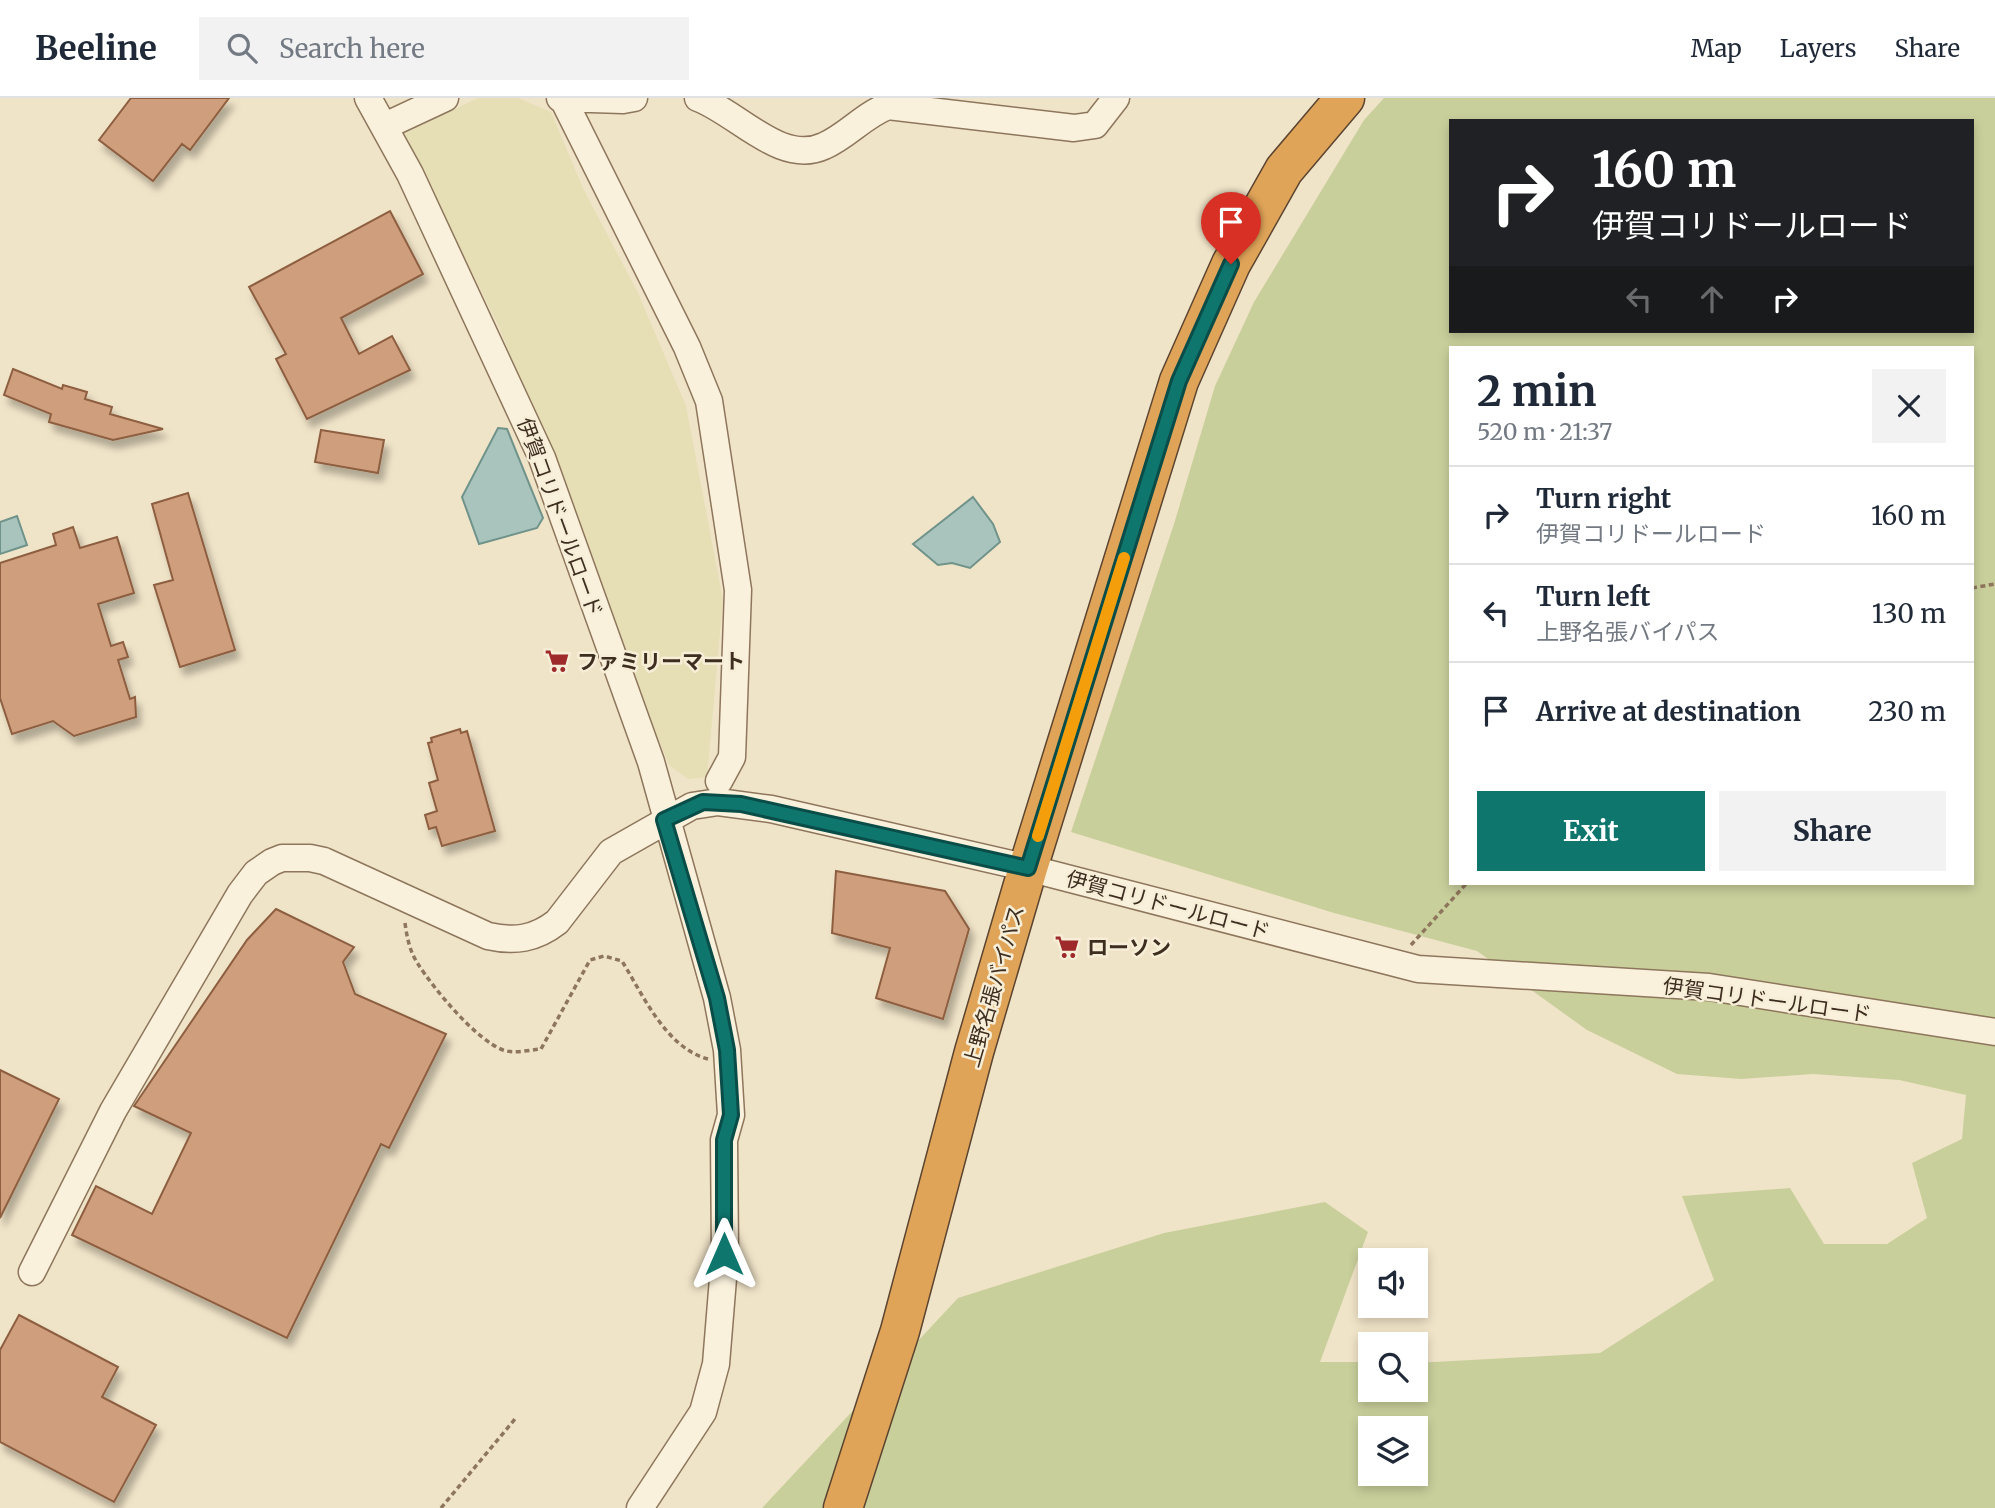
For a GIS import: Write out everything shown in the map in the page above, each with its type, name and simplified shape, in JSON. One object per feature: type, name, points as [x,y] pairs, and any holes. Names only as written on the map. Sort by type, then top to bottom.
[{"type":"highway","name":"上野名張バイパス","points":[[843,1508],[900,1331],[974,1052],[1028,868],[1179,381],[1231,264],[1284,170],[1345,98]]},
{"type":"street","name":"伊賀コリドールロード","points":[[368,98],[385,126],[542,458],[651,762],[664,820],[703,802],[741,804],[1028,868],[1419,970],[1709,987],[1995,1032]]},
{"type":"street","points":[[385,126],[445,98]]},
{"type":"street","points":[[634,98],[562,99],[687,347],[709,401],[738,590],[732,757],[719,781]]},
{"type":"street","points":[[698,98],[720,106],[762,136],[796,153],[813,151],[828,144],[871,112],[888,106],[1074,128],[1096,125],[1116,98]]},
{"type":"street","points":[[32,1272],[113,1111],[226,917],[256,873],[282,858],[324,861],[488,936],[518,940],[534,936],[557,922],[611,852],[664,820],[717,998],[727,1061],[731,1115],[724,1140],[724,1254],[716,1364],[703,1412],[640,1508]]},
{"type":"path","points":[[1974,587],[1995,584]]},
{"type":"path","points":[[1394,964],[1465,885]]},
{"type":"path","points":[[400,895],[409,945],[418,965],[467,1023],[496,1047],[505,1051],[541,1049],[590,960],[604,956],[622,961],[659,1019],[686,1051],[705,1059],[727,1061]]},
{"type":"path","points":[[441,1508],[515,1419]]},
{"type":"shaded area","points":[[478,98],[518,98],[551,112],[583,188],[638,293],[686,406],[723,600],[707,777],[688,779],[669,765],[589,568],[500,329],[403,134]]},
{"type":"green space","points":[[1384,98],[1995,98],[1995,1508],[762,1508],[958,1298],[1164,1233],[1325,1202],[1368,1232],[1362,1248],[1358,1248],[1358,1259],[1320,1362],[1358,1362],[1358,1402],[1428,1402],[1428,1362],[1600,1353],[1714,1280],[1682,1196],[1790,1188],[1824,1244],[1887,1244],[1927,1218],[1912,1163],[1962,1139],[1966,1095],[1899,1080],[1813,1074],[1741,1079],[1677,1074],[1587,1030],[1477,951],[1334,913],[1071,832],[1174,524],[1215,386],[1254,302],[1364,120]]},
{"type":"water","points":[[498,428],[507,429],[543,518],[537,528],[479,544],[462,497]]},
{"type":"water","points":[[973,497],[993,524],[1000,542],[970,568],[952,563],[938,565],[913,544]]},
{"type":"water","points":[[17,516],[27,545],[0,554],[0,522]]},
{"type":"building","points":[[131,98],[229,98],[190,150],[182,144],[153,181],[99,140]]},
{"type":"building","points":[[390,211],[423,274],[341,318],[359,354],[392,336],[410,370],[307,419],[276,359],[286,354],[249,287]]},
{"type":"building","points":[[13,369],[62,389],[63,385],[87,392],[85,399],[112,407],[110,414],[163,429],[113,440],[49,422],[51,414],[4,395]]},
{"type":"building","points":[[321,430],[384,440],[378,473],[315,462]]},
{"type":"building","points":[[188,493],[235,650],[180,667],[154,585],[173,580],[152,504]]},
{"type":"building","points":[[73,527],[80,548],[117,537],[134,593],[98,604],[111,646],[123,642],[128,657],[118,660],[130,699],[135,697],[136,717],[74,736],[53,721],[12,734],[0,698],[0,563],[56,545],[53,534]]},
{"type":"building","points":[[460,729],[461,733],[467,731],[495,831],[442,846],[436,827],[429,829],[425,815],[437,811],[429,783],[438,780],[428,743],[432,742],[431,738]]},
{"type":"building","points":[[836,871],[945,891],[969,929],[943,1019],[876,998],[890,948],[832,933]]},
{"type":"building","points":[[276,909],[354,947],[343,962],[355,994],[446,1034],[389,1148],[381,1144],[287,1338],[72,1235],[96,1186],[152,1214],[191,1133],[134,1106],[247,940]]},
{"type":"building","points":[[0,1070],[59,1099],[0,1218]]},
{"type":"building","points":[[19,1315],[118,1367],[102,1397],[156,1425],[114,1502],[0,1442],[0,1350]]},
{"type":"slow traffic","points":[[1038,836],[1124,558]]},
{"type":"place","name":"ファミリーマート","points":[[557,661]]},
{"type":"place","name":"ローソン","points":[[1067,947]]},
{"type":"route","points":[[724,1254],[724,1140],[731,1115],[727,1050],[717,998],[664,820],[703,802],[741,804],[1028,868],[1179,381],[1231,264]]}]
